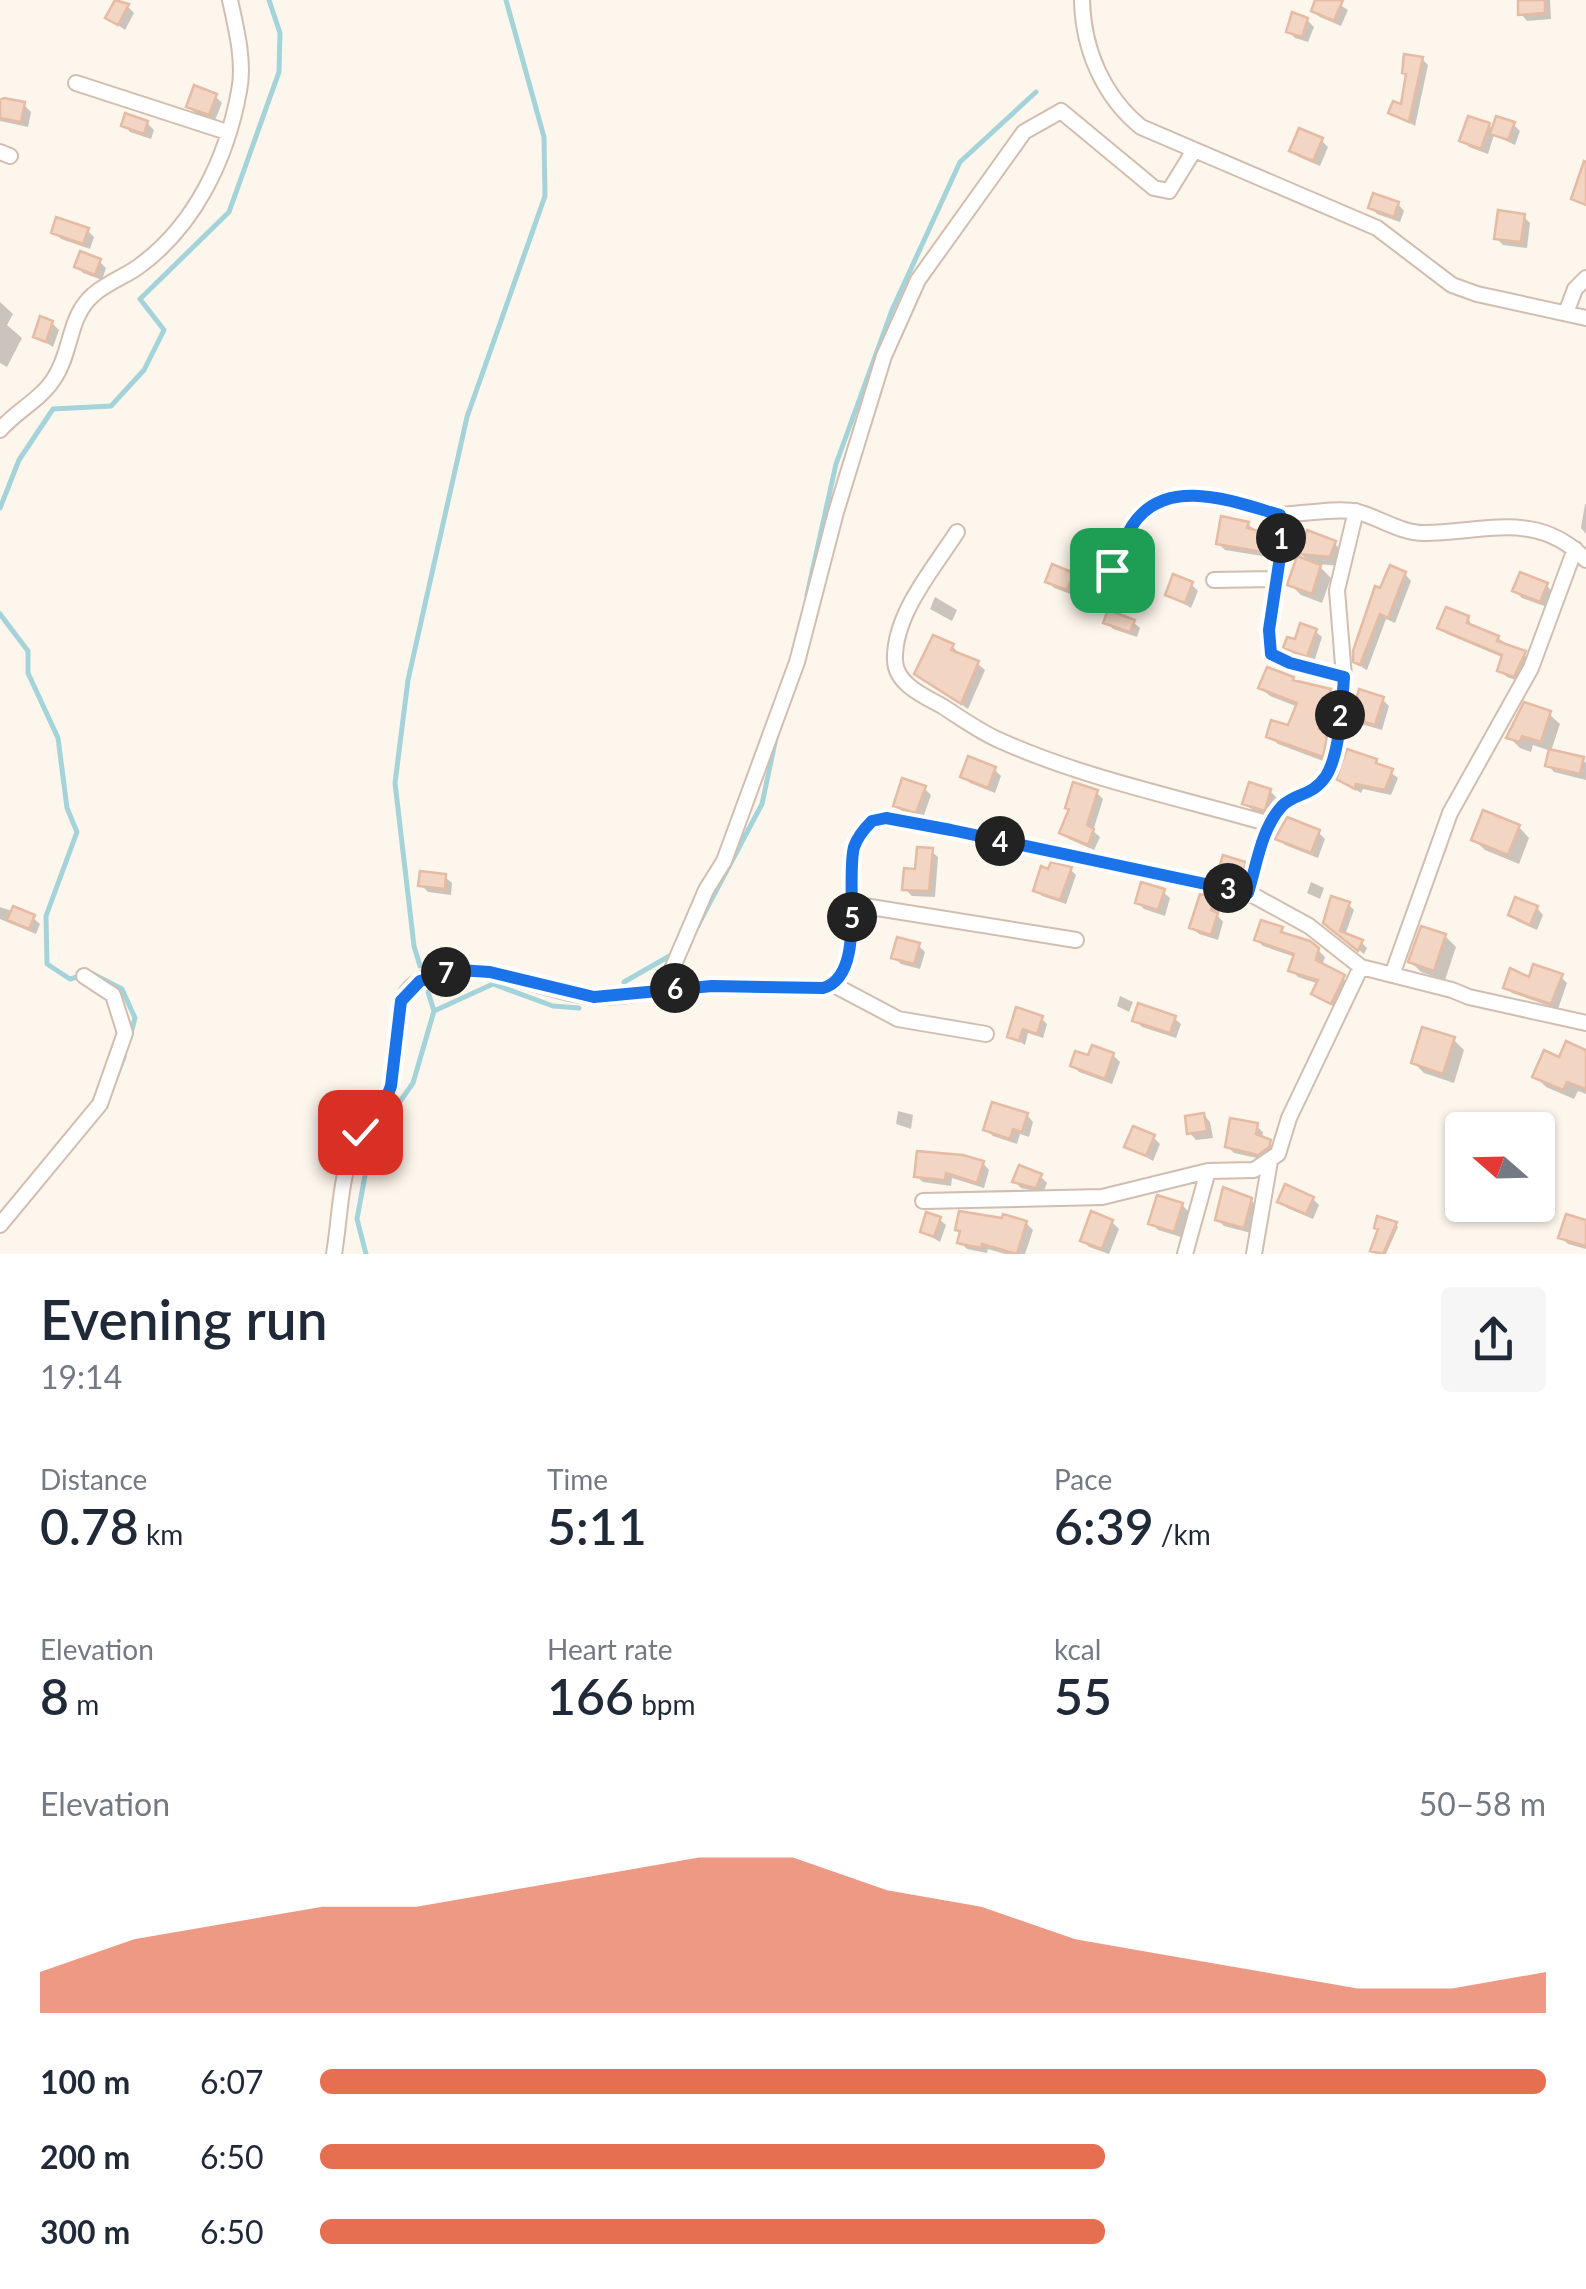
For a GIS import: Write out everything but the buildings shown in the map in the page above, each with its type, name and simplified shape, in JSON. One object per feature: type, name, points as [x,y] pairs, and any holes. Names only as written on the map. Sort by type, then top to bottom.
[{"type":"street","points":[[0,430],[58,374],[76,316],[91,296],[140,266],[193,212],[218,166],[240,88],[230,0]]},
{"type":"street","points":[[1082,0],[1088,50],[1104,85],[1124,114],[1141,127],[1377,228],[1452,284],[1477,294],[1586,318]]},
{"type":"street","points":[[76,83],[227,132]]},
{"type":"street","points":[[663,990],[706,890],[724,861],[797,662],[836,512],[884,356],[918,280],[1024,132],[1061,111],[1154,188],[1169,191],[1193,152]]},
{"type":"street","points":[[1566,313],[1575,289],[1586,278]]},
{"type":"street","points":[[0,401],[12,416]]},
{"type":"street","points":[[1112,570],[1133,524],[1152,505],[1177,496],[1218,497],[1280,515],[1356,511],[1420,533],[1506,524],[1548,535],[1581,555],[1531,668],[1450,813],[1392,976]]},
{"type":"street","points":[[1248,893],[1270,824],[1285,803],[1314,792],[1329,772],[1344,677],[1336,590],[1356,511]]},
{"type":"street","points":[[1280,515],[1281,550],[1269,630],[1271,654],[1344,677]]},
{"type":"street","points":[[957,532],[909,608],[899,634],[895,661],[899,676],[911,688],[996,739],[1044,759],[1270,824]]},
{"type":"street","points":[[1214,580],[1275,578]]},
{"type":"street","points":[[334,1254],[340,1189],[360,1132],[386,1099],[391,1086],[401,1001],[412,986],[458,970],[490,972],[580,996],[712,986],[834,985],[844,972],[854,847],[872,821],[886,818],[1248,893],[1309,926],[1361,967],[1469,997],[1586,1023]]},
{"type":"street","points":[[852,904],[1076,940]]},
{"type":"street","points":[[923,1201],[1102,1198],[1208,1171],[1254,1170],[1278,1154],[1289,1118],[1361,967]]},
{"type":"street","points":[[0,1226],[100,1104],[119,1051],[125,1033],[113,995],[84,976]]},
{"type":"street","points":[[834,985],[898,1019],[986,1034]]},
{"type":"street","points":[[1254,1254],[1270,1161]]},
{"type":"street","points":[[1184,1254],[1208,1171]]},
{"type":"waterway","points":[[0,508],[19,460],[53,409],[111,406],[144,370],[164,330],[140,299],[229,212],[279,72],[280,33],[269,0]]},
{"type":"waterway","points":[[420,966],[414,946],[395,783],[408,680],[467,417],[545,196],[544,137],[506,0]]},
{"type":"waterway","points":[[807,595],[836,464],[892,310],[960,162],[1036,92]]},
{"type":"waterway","points":[[0,614],[28,651],[28,673],[58,738],[67,808],[77,832],[46,916],[47,964],[70,979],[91,973],[122,989],[135,1018],[130,1037]]},
{"type":"waterway","points":[[687,946],[762,804],[777,733]]},
{"type":"waterway","points":[[624,982],[673,954]]},
{"type":"waterway","points":[[434,1011],[493,984],[553,1006],[579,1008]]},
{"type":"waterway","points":[[366,1254],[357,1219],[371,1143],[413,1083],[434,1011],[428,992]]},
{"type":"waterway","points":[[110,1093],[124,1057]]},
{"type":"route","points":[[360,1132],[386,1099],[391,1086],[401,1001],[412,986],[448,971],[490,972],[594,997],[712,986],[834,985],[844,972],[852,924],[854,847],[872,821],[886,818],[951,830],[1248,893],[1270,824],[1285,803],[1314,792],[1329,772],[1341,713],[1344,677],[1271,654],[1269,630],[1281,550],[1280,515],[1218,497],[1177,496],[1152,505],[1133,524],[1112,570]]}]
